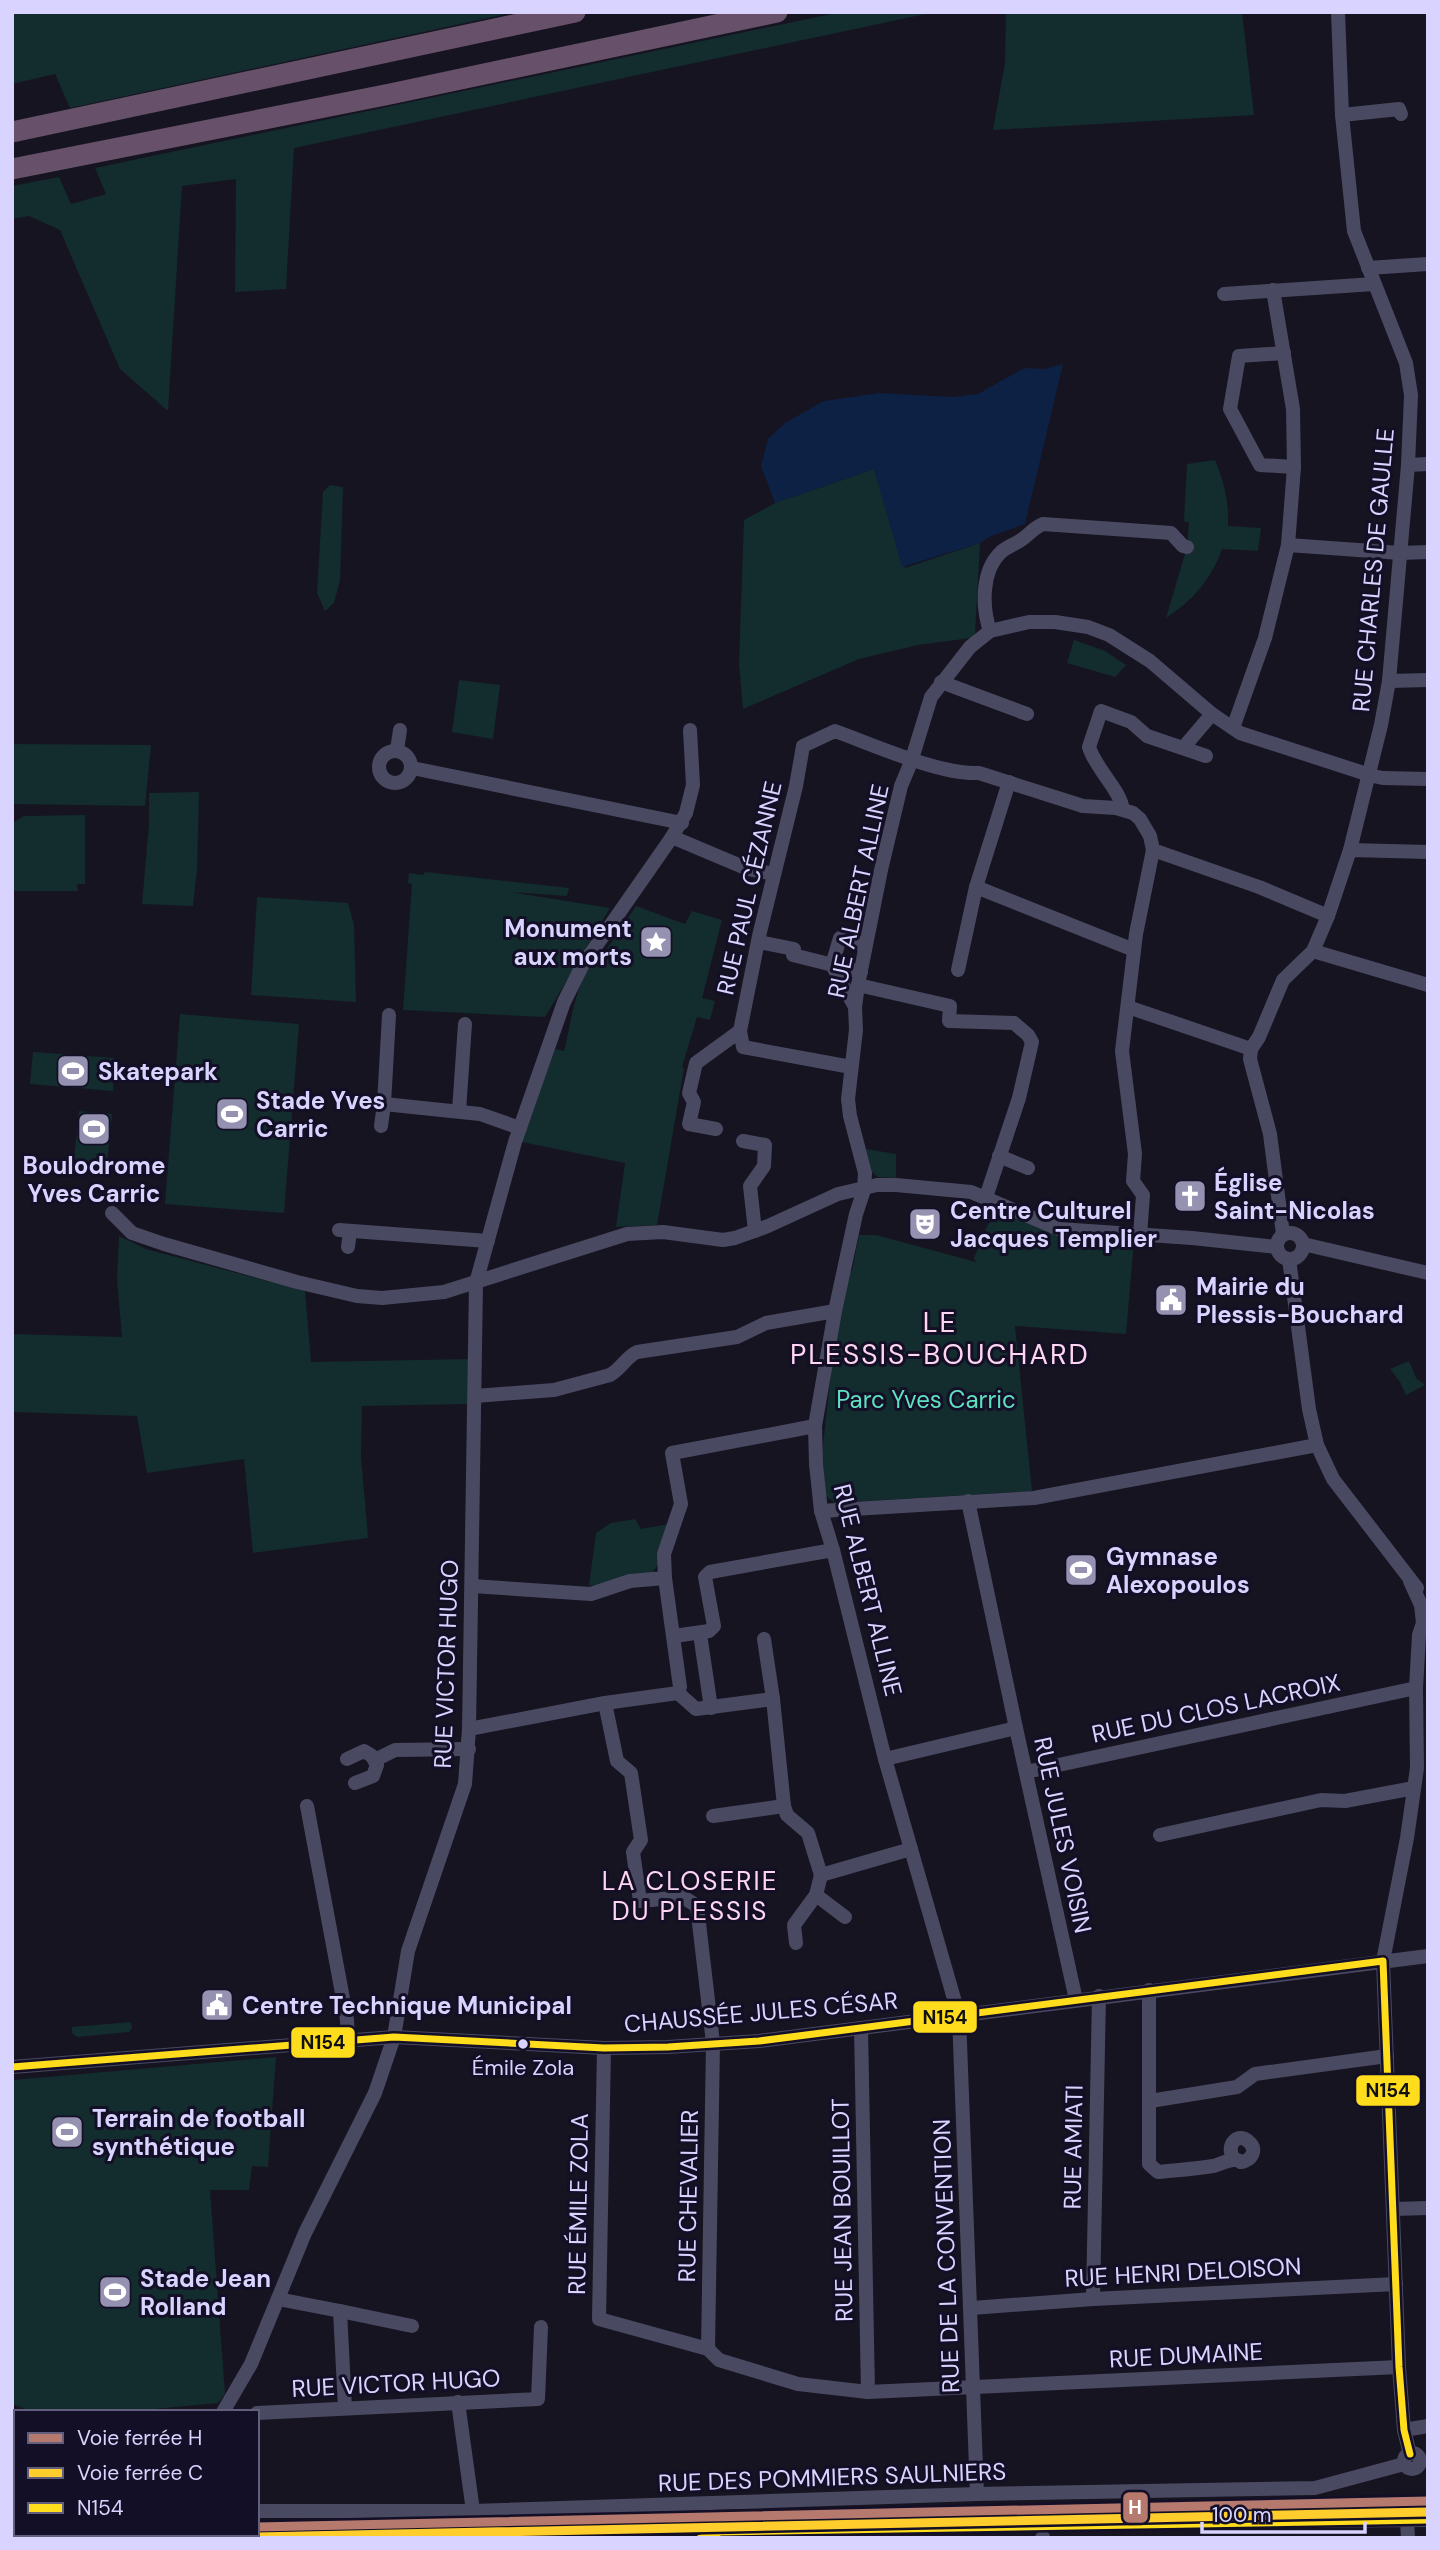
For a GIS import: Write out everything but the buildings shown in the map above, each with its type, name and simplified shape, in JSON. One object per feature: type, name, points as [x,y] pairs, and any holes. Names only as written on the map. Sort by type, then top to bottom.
[{"type":"highway","points":[[12,132],[575,12]]},
{"type":"highway","points":[[12,169],[390,94],[777,12]]},
{"type":"street","name":"RUE CHARLES DE GAULLE","points":[[1251,1049],[1259,1037],[1283,980],[1313,951],[1350,850],[1389,681],[1408,465],[1411,395],[1406,363],[1354,231],[1342,115],[1338,12]]},
{"type":"street","points":[[1342,115],[1399,107]]},
{"type":"street","points":[[1368,268],[1428,264]]},
{"type":"street","points":[[1224,294],[1374,284]]},
{"type":"street","points":[[1233,729],[1265,638],[1288,545],[1294,467],[1293,409],[1273,290]]},
{"type":"street","points":[[1284,353],[1239,356],[1230,409],[1260,465],[1294,467]]},
{"type":"street","points":[[1408,465],[1428,464]]},
{"type":"street","points":[[1187,547],[1171,533],[1043,524],[1033,528],[1024,538],[1002,551],[992,563],[984,612],[990,631],[1029,622],[1055,621],[1088,627],[1109,635],[1138,652],[1212,714],[1240,733],[1369,775],[1428,779]]},
{"type":"street","points":[[1288,545],[1400,554],[1428,552]]},
{"type":"street","name":"RUE ALBERT ALLINE","points":[[959,2016],[885,1759],[834,1550],[821,1511],[816,1464],[816,1426],[835,1311],[856,1214],[864,1190],[865,1173],[848,1099],[856,1030],[855,1007],[881,870],[901,786],[931,697],[970,647],[990,631]]},
{"type":"street","points":[[1389,681],[1428,680]]},
{"type":"street","points":[[941,682],[1027,714]]},
{"type":"street","points":[[1122,809],[1122,799],[1102,775],[1089,747],[1104,706],[1131,722],[1147,736],[1206,756]]},
{"type":"street","points":[[1183,748],[1212,714]]},
{"type":"street","points":[[397,750],[400,730]]},
{"type":"street","name":"RUE VICTOR HUGO","points":[[224,2410],[251,2364],[305,2234],[375,2093],[394,2037],[408,1951],[465,1784],[469,1729],[476,1283],[520,1128],[561,1011],[579,971],[687,813],[693,785],[690,730]]},
{"type":"street","name":"RUE PAUL CÉZANNE","points":[[851,1067],[743,1047],[740,1031],[803,746],[835,731],[912,758]]},
{"type":"street","points":[[397,750],[407,755],[412,768],[409,775],[392,784],[386,781],[379,770],[379,764],[386,754],[397,750]]},
{"type":"street","points":[[912,758],[967,774],[979,774],[1009,782],[1083,806],[1122,809],[1140,819],[1150,836],[1153,850],[1134,950],[1122,1051],[1135,1154],[1133,1181],[1143,1195],[1140,1235]]},
{"type":"street","points":[[412,768],[682,823]]},
{"type":"street","points":[[958,970],[976,887],[1009,782]]},
{"type":"street","points":[[673,837],[748,869],[774,873]]},
{"type":"street","points":[[1153,850],[1259,887],[1328,916]]},
{"type":"street","points":[[1350,850],[1428,852]]},
{"type":"street","points":[[976,887],[1134,950]]},
{"type":"street","points":[[855,1007],[832,965],[840,938],[860,943],[865,949]]},
{"type":"street","points":[[759,942],[794,949],[793,955],[832,965],[860,978],[950,1006],[948,1021],[1014,1023],[1028,1035],[1032,1042],[1019,1098],[986,1197]]},
{"type":"street","points":[[1313,951],[1428,985]]},
{"type":"street","points":[[1128,1007],[1251,1049],[1250,1059],[1270,1134],[1281,1256],[1289,1259],[1300,1255],[1303,1244]]},
{"type":"street","points":[[381,1126],[389,1015]]},
{"type":"street","points":[[458,1111],[465,1024]]},
{"type":"street","points":[[716,1129],[689,1124],[694,1102],[690,1093],[696,1063],[740,1031]]},
{"type":"street","points":[[384,1104],[480,1114],[520,1128]]},
{"type":"street","points":[[743,1141],[765,1145],[764,1166],[750,1186],[755,1231]]},
{"type":"street","points":[[999,1157],[1028,1168]]},
{"type":"street","points":[[111,1213],[132,1233],[144,1237],[296,1282],[357,1296],[382,1298],[444,1292],[627,1234],[663,1232],[723,1240],[755,1231],[838,1194],[877,1185],[971,1192],[1059,1228],[1140,1235],[1280,1241],[1289,1233],[1298,1236],[1303,1244],[1428,1273]]},
{"type":"street","points":[[348,1247],[344,1230],[488,1241]]},
{"type":"street","points":[[1289,1259],[1309,1409],[1317,1445],[1333,1479],[1428,1601]]},
{"type":"street","points":[[475,1396],[554,1390],[617,1372],[630,1355],[637,1352],[737,1337],[766,1323],[835,1311]]},
{"type":"street","points":[[773,1699],[696,1709],[679,1690],[664,1555],[681,1504],[672,1453],[816,1426]]},
{"type":"street","points":[[821,1511],[1034,1498],[1317,1445]]},
{"type":"street","points":[[968,1501],[1016,1728]]},
{"type":"street","points":[[674,1636],[709,1632],[713,1626],[706,1574],[834,1550]]},
{"type":"street","points":[[472,1586],[591,1594],[629,1581],[666,1578]]},
{"type":"street","points":[[1410,1581],[1421,1605],[1424,1632],[1416,1688],[1418,1768],[1408,1838],[1382,1961],[1399,2367],[1404,2430],[1415,2463]]},
{"type":"street","points":[[699,1634],[711,1707]]},
{"type":"street","points":[[764,1639],[784,1806],[787,1815],[808,1833],[821,1875],[816,1895],[794,1925],[796,1943]]},
{"type":"street","name":"RUE DU CLOS LACROIX","points":[[1026,1772],[1416,1688]]},
{"type":"street","points":[[469,1729],[679,1690]]},
{"type":"street","name":"RUE CHEVALIER","points":[[605,1703],[617,1761],[631,1773],[641,1840],[633,1852],[640,1901],[683,1897],[697,1906],[713,2043],[708,2348]]},
{"type":"street","name":"RUE JULES VOISIN","points":[[885,1759],[1016,1728],[1076,2000]]},
{"type":"street","points":[[375,1760],[395,1750],[468,1749]]},
{"type":"street","points":[[347,1759],[364,1751],[377,1765],[373,1776],[355,1783]]},
{"type":"street","points":[[1160,1835],[1321,1800],[1345,1801],[1414,1788]]},
{"type":"street","points":[[307,1806],[347,2020],[348,2040]]},
{"type":"street","points":[[713,1816],[784,1806]]},
{"type":"street","points":[[821,1875],[911,1849]]},
{"type":"street","points":[[816,1895],[845,1917]]},
{"type":"street","name":"CHAUSSÉE JULES CÉSAR","points":[[12,2067],[394,2037],[604,2048],[713,2043],[861,2028],[1428,1956]]},
{"type":"street","points":[[1149,1990],[1149,2164],[1158,2172],[1215,2166],[1234,2160]]},
{"type":"street","name":"RUE AMIATI","points":[[1093,2299],[1099,1996]]},
{"type":"street","name":"RUE DE LA CONVENTION","points":[[959,2016],[977,2494]]},
{"type":"street","name":"RUE JEAN BOUILLOT","points":[[861,2028],[868,2392]]},
{"type":"street","name":"RUE ÉMILE ZOLA","points":[[599,2319],[604,2048]]},
{"type":"street","points":[[1150,2101],[1237,2087],[1255,2074],[1387,2056]]},
{"type":"street","points":[[1394,2209],[1428,2208]]},
{"type":"street","name":"RUE HENRI DELOISON","points":[[972,2308],[1093,2299],[1396,2284]]},
{"type":"street","points":[[278,2299],[412,2326]]},
{"type":"street","points":[[340,2311],[345,2408]]},
{"type":"street","name":"RUE DUMAINE","points":[[599,2319],[708,2348],[719,2360],[799,2385],[868,2392],[1399,2367]]},
{"type":"street","name":"RUE VICTOR HUGO","points":[[259,2413],[538,2399],[541,2327]]},
{"type":"street","points":[[458,2402],[474,2511]]},
{"type":"street","points":[[1404,2430],[1428,2426]]},
{"type":"street","name":"RUE DES POMMIERS SAULNIERS","points":[[259,2511],[474,2511],[977,2494],[1315,2488],[1415,2463]]},
{"type":"street","points":[[1407,2520],[1408,2538]]},
{"type":"street","points":[[1274,2521],[1428,2520]]},
{"type":"green space","points":[[12,12],[516,12],[70,108],[55,74],[12,84]]},
{"type":"green space","points":[[841,12],[935,12],[294,148],[286,289],[235,292],[236,179],[182,186],[168,411],[120,369],[60,230],[29,216],[12,219],[12,186],[59,177],[71,204],[106,194],[95,168]]},
{"type":"green space","points":[[1006,12],[1242,12],[1254,115],[993,130],[1005,63]]},
{"type":"green space","points":[[1215,460],[1225,492],[1228,526],[1261,528],[1258,551],[1222,549],[1200,588],[1166,618],[1187,547],[1189,523],[1184,521],[1187,464]]},
{"type":"green space","points":[[874,469],[905,568],[980,543],[975,634],[971,638],[918,645],[859,659],[743,709],[739,664],[744,520],[775,503]]},
{"type":"green space","points":[[330,485],[343,487],[340,580],[334,603],[325,611],[317,593],[323,492]]},
{"type":"green space","points":[[1074,640],[1105,651],[1126,665],[1115,677],[1067,663]]},
{"type":"green space","points":[[459,680],[500,685],[493,739],[452,732]]},
{"type":"green space","points":[[12,744],[151,745],[145,806],[12,804]]},
{"type":"green space","points":[[199,792],[193,906],[142,904],[149,793]]},
{"type":"green space","points":[[85,815],[85,884],[77,884],[78,891],[12,891],[12,823],[24,816]]},
{"type":"green space","points":[[425,872],[569,888],[567,896],[510,892],[610,908],[545,1017],[403,1010],[412,884],[408,883],[409,873],[423,875]]},
{"type":"green space","points":[[257,897],[348,903],[354,925],[356,1002],[251,995]]},
{"type":"green space","points":[[636,906],[685,924],[692,911],[722,920],[702,998],[715,1001],[710,1020],[697,1017],[682,1067],[684,1068],[657,1225],[616,1227],[625,1163],[522,1142],[551,1048],[564,1051],[585,976],[590,967],[594,968]]},
{"type":"green space","name":"Stade Yves Carric","points":[[180,1014],[299,1024],[284,1213],[165,1204]]},
{"type":"green space","name":"Skatepark","points":[[33,1052],[115,1058],[113,1091],[30,1084]]},
{"type":"green space","name":"Boulodrome Yves Carric","points":[[79,1111],[112,1114],[107,1164],[74,1161]]},
{"type":"green space","points":[[866,1149],[896,1154],[896,1178],[878,1177],[872,1172]]},
{"type":"green space","name":"Parc Yves Carric","points":[[1005,1214],[1058,1233],[1134,1241],[1126,1334],[1015,1326],[1032,1491],[835,1503],[826,1496],[822,1454],[838,1310],[846,1270],[852,1271],[859,1235],[876,1235],[976,1262],[974,1258],[988,1224]]},
{"type":"green space","points":[[119,1236],[146,1249],[305,1291],[311,1362],[470,1359],[470,1404],[362,1406],[361,1456],[368,1538],[253,1553],[244,1459],[147,1473],[137,1416],[12,1412],[12,1334],[122,1337],[117,1279]]},
{"type":"green space","points":[[1409,1361],[1416,1378],[1425,1385],[1406,1395],[1390,1369]]},
{"type":"green space","points":[[635,1519],[641,1529],[669,1524],[658,1565],[651,1574],[596,1586],[589,1585],[596,1533],[611,1523]]},
{"type":"green space","points":[[131,2022],[132,2028],[129,2032],[77,2037],[72,2033],[72,2027]]},
{"type":"green space","name":"Stade Jean Rolland","points":[[276,2057],[268,2167],[252,2166],[249,2190],[210,2190],[225,2394],[218,2403],[143,2410],[28,2410],[12,2404],[12,2080]]},
{"type":"water","points":[[1063,364],[1025,524],[980,543],[902,567],[874,469],[775,503],[761,466],[768,439],[785,423],[824,401],[879,393],[952,397],[978,394],[1024,368],[1044,369]]},
{"type":"rail line","name":"H","points":[[259,2527],[1428,2501]]},
{"type":"rail line","name":"C","points":[[257,2537],[1428,2512]]},
{"type":"rail line","name":"H","points":[[97,2538],[164,2536]]},
{"type":"transit line","name":"N154","points":[[12,2067],[394,2037],[604,2048],[759,2041],[1383,1961],[1399,2367],[1404,2430],[1410,2454]]},
{"type":"transit line","name":"N154","points":[[700,2538],[721,2532],[1428,2520]]},
{"type":"place","name":"Monument aux morts","points":[[656,942]]},
{"type":"place","name":"Skatepark","points":[[73,1071]]},
{"type":"place","name":"Stade Yves Carric","points":[[232,1114]]},
{"type":"place","name":"Boulodrome Yves Carric","points":[[94,1129]]},
{"type":"place","name":"Église Saint-Nicolas","points":[[1190,1196]]},
{"type":"place","name":"Centre Culturel Jacques Templier","points":[[925,1224]]},
{"type":"place","name":"Mairie du Plessis-Bouchard","points":[[1171,1300]]},
{"type":"place","name":"Gymnase Alexopoulos","points":[[1081,1570]]},
{"type":"place","name":"Centre Technique Municipal","points":[[217,2005]]},
{"type":"place","name":"Émile Zola","points":[[523,2044]]},
{"type":"place","name":"Terrain de football synthétique","points":[[67,2132]]},
{"type":"place","name":"Stade Jean Rolland","points":[[115,2292]]},
{"type":"district","name":"LE PLESSIS-BOUCHARD","points":[[940,1338]]},
{"type":"district","name":"LA CLOSERIE DU PLESSIS","points":[[690,1896]]}]
